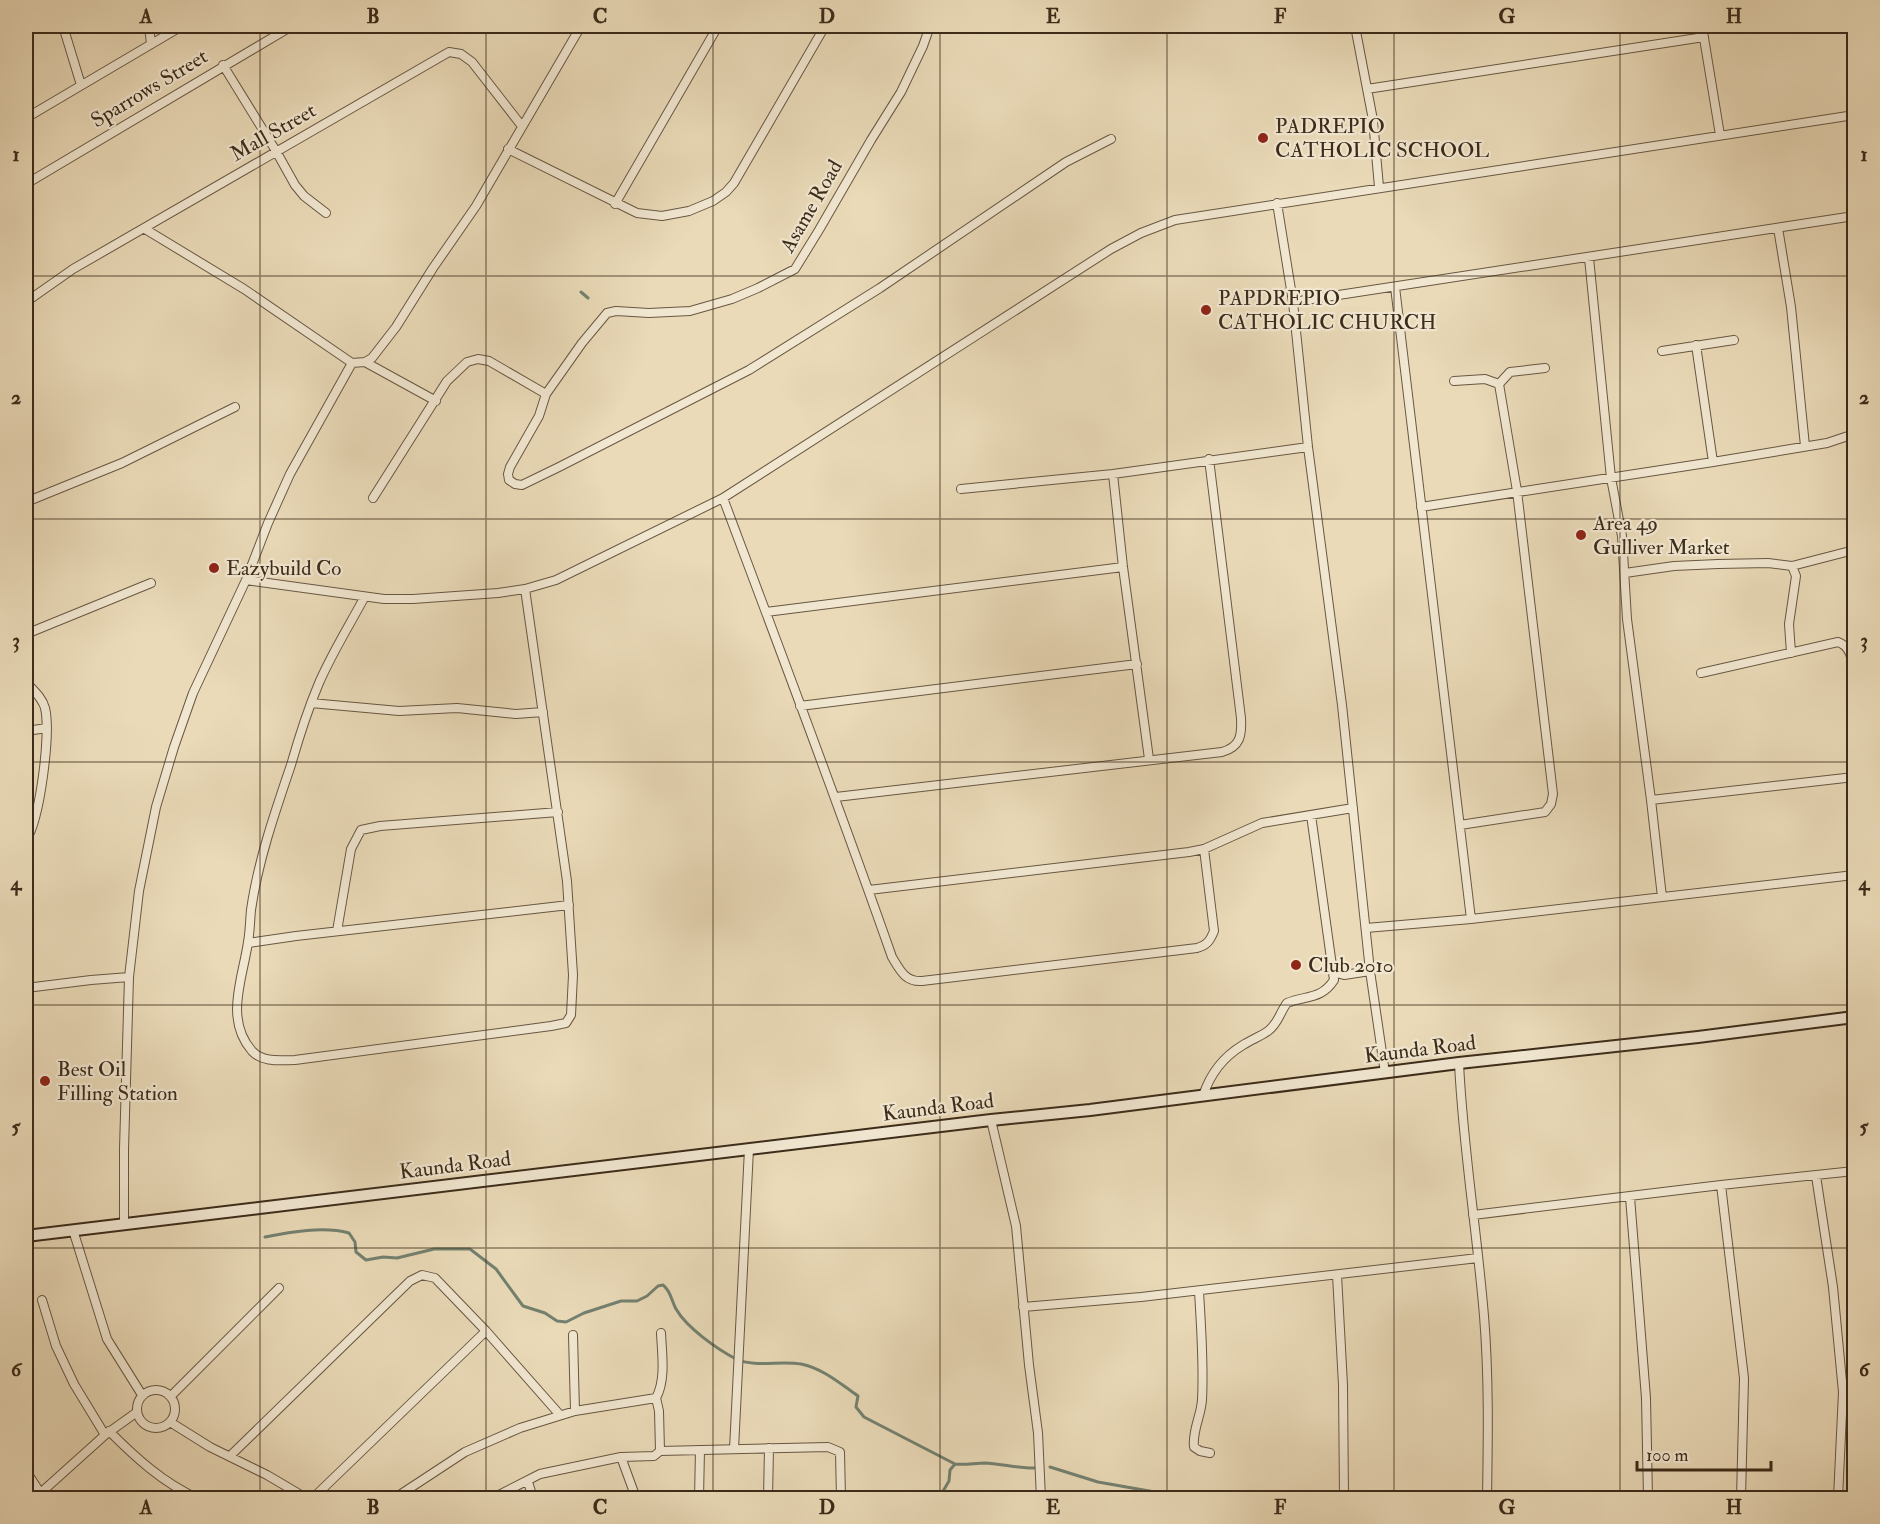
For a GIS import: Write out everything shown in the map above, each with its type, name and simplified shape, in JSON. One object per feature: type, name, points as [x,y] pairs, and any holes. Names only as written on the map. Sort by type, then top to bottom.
[{"type":"main road","name":"Kaunda Road","points":[[26,1236],[1854,1017]]},
{"type":"street","points":[[63,26],[81,85]]},
{"type":"street","points":[[149,26],[151,44]]},
{"type":"street","points":[[26,118],[182,26]]},
{"type":"street","name":"Sparrows Street","points":[[26,184],[292,26]]},
{"type":"street","points":[[145,229],[244,289],[352,363],[365,362],[372,358],[396,327],[476,206],[521,125],[581,26]]},
{"type":"street","points":[[615,204],[718,26]]},
{"type":"street","points":[[508,149],[637,213],[674,215],[702,207],[726,192],[734,183],[825,26]]},
{"type":"street","name":"Asame Road","points":[[930,26],[901,92],[795,269],[732,299],[700,309],[669,313],[616,311],[607,314],[582,343],[546,394],[539,416],[510,466],[509,480],[515,484],[522,484],[559,468],[748,370],[880,288],[1066,162],[1111,139]]},
{"type":"street","points":[[1355,26],[1367,89],[1379,187]]},
{"type":"street","points":[[1702,26],[1720,135]]},
{"type":"street","points":[[1367,89],[1704,38]]},
{"type":"street","name":"Mall Street","points":[[26,302],[73,269],[444,54],[454,52],[467,57],[521,125]]},
{"type":"street","points":[[223,65],[295,185],[304,196],[327,213]]},
{"type":"street","points":[[246,580],[364,598],[413,599],[525,589],[556,580],[723,498],[1111,249],[1141,233],[1174,220],[1854,115]]},
{"type":"street","points":[[1277,203],[1293,302],[1308,447],[1342,705],[1370,971],[1385,1073]]},
{"type":"street","points":[[1293,302],[1854,216]]},
{"type":"street","points":[[1778,228],[1791,307],[1806,446]]},
{"type":"street","points":[[1589,258],[1611,478],[1622,536],[1627,619],[1662,897]]},
{"type":"street","points":[[1395,287],[1471,919]]},
{"type":"street","points":[[1662,351],[1734,340]]},
{"type":"street","points":[[1696,345],[1713,462]]},
{"type":"street","points":[[373,498],[453,374],[467,362],[478,359],[489,361],[546,394]]},
{"type":"street","points":[[365,362],[436,401]]},
{"type":"street","points":[[124,1224],[129,977],[139,891],[156,807],[193,693],[246,580],[290,474],[352,363]]},
{"type":"street","points":[[1499,384],[1510,372],[1545,368]]},
{"type":"street","points":[[1454,381],[1485,379],[1499,384]]},
{"type":"street","points":[[1460,825],[1545,812],[1551,804],[1553,794],[1517,491],[1499,384]]},
{"type":"street","points":[[26,502],[132,459],[235,407]]},
{"type":"street","points":[[1421,507],[1713,462],[1827,443],[1854,435]]},
{"type":"street","points":[[961,489],[1113,474],[1308,447]]},
{"type":"street","points":[[836,797],[1231,749],[1238,743],[1242,732],[1209,459]]},
{"type":"street","points":[[1113,474],[1149,759]]},
{"type":"street","points":[[723,498],[836,797],[892,957],[907,978],[922,981],[1205,946],[1214,931],[1204,849]]},
{"type":"street","points":[[1625,573],[1674,566],[1718,564],[1768,563],[1792,566],[1854,550]]},
{"type":"street","points":[[1791,653],[1789,624],[1796,576],[1792,566]]},
{"type":"street","points":[[766,612],[1123,567]]},
{"type":"street","points":[[26,634],[151,583]]},
{"type":"street","points":[[364,598],[327,666],[311,704],[278,803],[251,909],[248,943],[237,999],[237,1014],[242,1035],[252,1051],[269,1060],[296,1060],[566,1023],[571,1015],[573,975],[569,905],[558,812],[525,589]]},
{"type":"street","points":[[1701,673],[1838,642],[1845,644],[1849,649],[1854,677]]},
{"type":"street","points":[[800,706],[1137,664]]},
{"type":"street","points":[[26,682],[42,700],[47,728],[34,823],[26,840]]},
{"type":"street","points":[[311,704],[399,711],[457,708],[516,714],[543,712]]},
{"type":"street","points":[[26,731],[47,728]]},
{"type":"street","points":[[1651,801],[1854,777]]},
{"type":"street","points":[[869,890],[1189,852],[1204,849],[1262,823],[1353,808]]},
{"type":"street","points":[[337,932],[351,849],[361,830],[380,826],[558,812]]},
{"type":"street","points":[[1203,1096],[1208,1079],[1218,1066],[1240,1046],[1270,1030],[1287,1003],[1321,994],[1334,980],[1311,815]]},
{"type":"street","points":[[1366,928],[1471,919],[1854,875]]},
{"type":"street","points":[[248,943],[569,905]]},
{"type":"street","points":[[1333,972],[1344,975],[1370,971]]},
{"type":"street","points":[[26,988],[129,977]]},
{"type":"street","points":[[1459,1063],[1462,1122],[1484,1315],[1488,1383],[1487,1498]]},
{"type":"street","points":[[991,1120],[1016,1226],[1032,1395],[1038,1433],[1041,1498]]},
{"type":"street","points":[[734,1449],[748,1149]]},
{"type":"street","points":[[1473,1215],[1854,1171]]},
{"type":"street","points":[[1816,1176],[1833,1287],[1843,1392],[1838,1498]]},
{"type":"street","points":[[1721,1185],[1744,1378],[1741,1498]]},
{"type":"street","points":[[1630,1197],[1646,1398],[1648,1498]]},
{"type":"street","points":[[74,1230],[107,1339],[142,1395]]},
{"type":"street","points":[[1023,1307],[1198,1291],[1478,1258]]},
{"type":"street","points":[[230,1456],[410,1281],[422,1275],[435,1278],[486,1331],[560,1415]]},
{"type":"street","points":[[1337,1275],[1344,1416],[1344,1498]]},
{"type":"street","points":[[171,1396],[279,1288]]},
{"type":"street","points":[[1198,1291],[1202,1394],[1193,1441],[1194,1447],[1210,1453]]},
{"type":"street","points":[[42,1300],[56,1346],[74,1384],[107,1433],[169,1483],[197,1498]]},
{"type":"street","points":[[313,1498],[486,1331]]},
{"type":"street","points":[[660,1451],[659,1411],[656,1398],[660,1391],[662,1372],[661,1333]]},
{"type":"street","points":[[573,1335],[574,1411]]},
{"type":"street","points":[[155,1389],[163,1390],[171,1396],[175,1408],[170,1422],[164,1426],[149,1427],[142,1423],[137,1412],[138,1402],[142,1395],[155,1389]]},
{"type":"street","points":[[395,1498],[465,1452],[520,1428],[574,1411],[656,1398]]},
{"type":"street","points":[[26,1471],[38,1496],[107,1433],[137,1412]]},
{"type":"street","points":[[170,1422],[210,1447],[230,1456],[233,1460],[267,1475],[306,1498]]},
{"type":"street","points":[[493,1498],[540,1474],[621,1457],[654,1456],[660,1451],[828,1447],[840,1452],[841,1498]]},
{"type":"street","points":[[768,1498],[769,1448]]},
{"type":"street","points":[[699,1498],[700,1450]]},
{"type":"street","points":[[621,1457],[636,1498]]},
{"type":"street","points":[[528,1482],[533,1498]]},
{"type":"waterway","points":[[581,292],[588,298]]},
{"type":"waterway","points":[[265,1237],[318,1230],[349,1233],[355,1242],[356,1252],[366,1260],[383,1257],[397,1258],[434,1249],[470,1249],[496,1269],[523,1306],[545,1313],[557,1321],[566,1322],[584,1313],[621,1301],[637,1301],[663,1285],[676,1309],[687,1323],[712,1344],[736,1359],[752,1363],[801,1364],[816,1369],[858,1396],[856,1407],[864,1417],[955,1464],[985,1463],[1034,1468]]},
{"type":"waterway","points":[[939,1498],[949,1481],[950,1470],[955,1464]]},
{"type":"waterway","points":[[1050,1467],[1098,1482],[1172,1495],[1176,1498]]},
{"type":"place","name":"PADREPIO CATHOLIC SCHOOL","points":[[1263,138]]},
{"type":"place","name":"PAPDREPIO CATHOLIC CHURCH","points":[[1206,310]]},
{"type":"place","name":"Area 49 Gulliver Market","points":[[1581,535]]},
{"type":"place","name":"Eazybuild Co","points":[[214,568]]},
{"type":"place","name":"Club 2010","points":[[1296,965]]},
{"type":"place","name":"Best Oil Filling Station","points":[[45,1081]]}]
